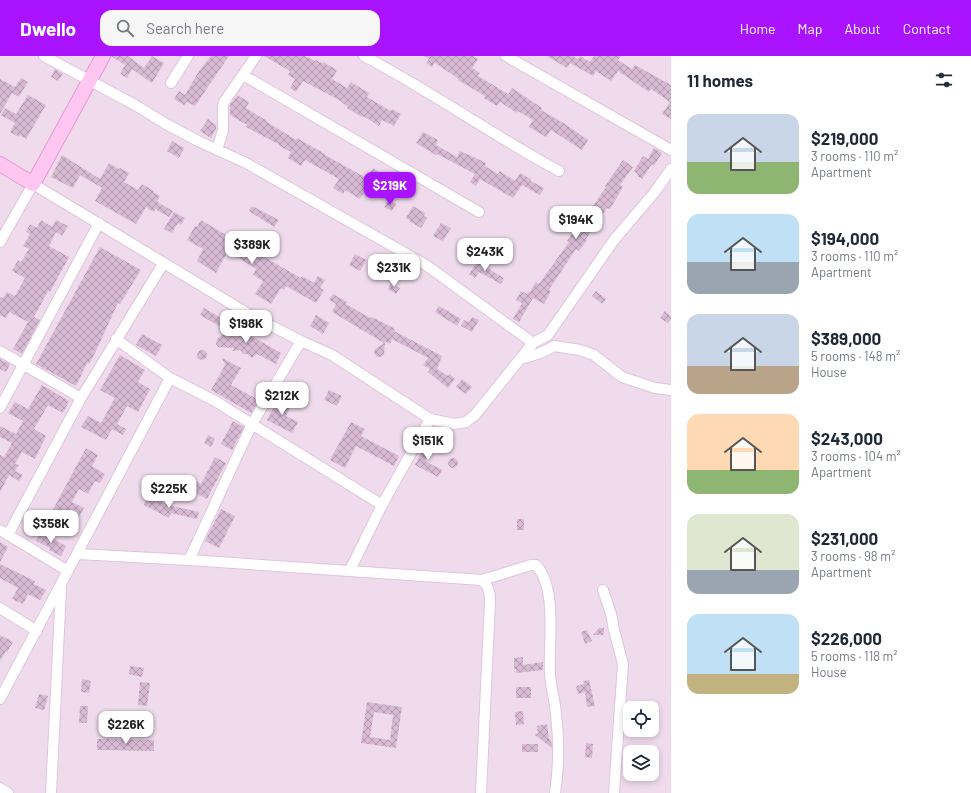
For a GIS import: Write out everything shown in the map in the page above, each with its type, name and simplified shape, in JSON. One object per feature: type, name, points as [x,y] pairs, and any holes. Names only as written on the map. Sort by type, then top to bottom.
[{"type":"street","points":[[44,56],[166,124],[246,163],[426,265],[533,343]]},
{"type":"street","points":[[0,242],[103,56]]},
{"type":"street","points":[[171,82],[188,56]]},
{"type":"street","points":[[217,150],[223,130],[224,102],[256,56]]},
{"type":"street","points":[[364,56],[396,72],[509,143],[559,171]]},
{"type":"street","points":[[506,56],[671,150]]},
{"type":"street","points":[[244,75],[479,212]]},
{"type":"street","points":[[0,164],[99,223],[163,264],[256,318],[332,355],[430,419],[454,424],[462,423],[471,419],[533,343],[548,335],[614,240],[654,193],[671,169]]},
{"type":"street","points":[[0,408],[99,223]]},
{"type":"street","points":[[68,572],[4,533],[81,398],[163,264]]},
{"type":"street","points":[[548,335],[554,346]]},
{"type":"street","points":[[116,339],[170,378],[252,424],[382,505]]},
{"type":"street","points":[[189,560],[252,424],[301,341]]},
{"type":"street","points":[[520,359],[545,352],[554,346],[580,350],[594,355],[622,376],[655,388],[671,390]]},
{"type":"street","points":[[0,351],[81,398]]},
{"type":"street","points":[[0,699],[170,378]]},
{"type":"street","points":[[350,570],[382,505],[430,419]]},
{"type":"street","points":[[78,554],[350,570],[482,580],[533,564],[537,565],[544,579],[549,598],[550,673],[557,720],[558,754],[555,793]]},
{"type":"street","points":[[481,793],[490,602],[490,590],[482,580]]},
{"type":"street","points":[[51,793],[61,585]]},
{"type":"street","points":[[603,590],[611,614],[623,664],[614,793]]},
{"type":"street","points":[[0,608],[37,630]]},
{"type":"street","points":[[0,788],[8,793]]},
{"type":"shaded area","points":[[0,56],[671,56],[671,793],[0,793]]},
{"type":"building","points":[[111,56],[128,56],[144,68],[152,56],[164,63],[152,83],[132,69],[127,78],[120,74],[125,65]]},
{"type":"building","points":[[211,56],[229,56],[195,106],[187,102],[184,105],[174,99],[179,91],[185,95],[199,71]]},
{"type":"building","points":[[264,56],[305,56],[315,61],[323,62],[337,70],[332,79],[347,88],[351,82],[369,93],[367,97],[391,111],[392,109],[401,114],[394,126],[382,120],[379,126],[347,108],[348,107],[339,100],[303,81],[296,92],[290,88],[295,79],[288,75],[290,71]]},
{"type":"building","points":[[424,56],[473,56],[478,59],[472,68],[480,73],[478,76],[508,94],[512,88],[542,108],[541,110],[588,140],[582,150],[551,130],[546,137],[529,127],[533,120],[518,111],[517,113],[500,102],[497,106],[484,98],[485,96],[458,80],[459,79],[435,63],[432,67],[426,63],[429,59]]},
{"type":"building","points":[[547,56],[575,56],[574,57],[578,59],[580,56],[590,62],[594,56],[621,56],[618,60],[632,69],[635,65],[671,85],[671,119],[662,114],[670,102],[651,89],[649,92],[618,71],[611,81],[596,71],[593,76],[570,63],[567,68]]},
{"type":"building","points":[[55,69],[63,74],[58,81],[51,77]]},
{"type":"building","points":[[21,78],[28,82],[19,97],[12,93],[0,114],[0,79],[15,87]]},
{"type":"building","points":[[28,95],[46,105],[26,139],[20,135],[19,137],[10,132],[15,123],[1,115],[5,108],[16,114]]},
{"type":"building","points":[[237,95],[249,102],[246,108],[296,140],[297,138],[367,178],[373,168],[380,173],[375,183],[378,184],[372,195],[365,191],[360,199],[345,190],[343,194],[333,188],[339,179],[305,160],[301,166],[288,158],[291,152],[246,127],[247,125],[230,115],[230,105]]},
{"type":"building","points":[[208,119],[216,125],[216,129],[211,138],[200,131]]},
{"type":"building","points":[[423,132],[438,140],[436,145],[457,157],[460,151],[486,163],[485,166],[498,174],[500,171],[515,181],[520,173],[544,188],[540,195],[522,185],[513,198],[480,179],[476,186],[470,182],[475,174],[437,154],[436,155],[416,143]]},
{"type":"building","points":[[172,141],[184,148],[179,158],[167,151]]},
{"type":"building","points":[[654,148],[662,153],[654,166],[652,164],[642,179],[637,176],[638,174],[634,171],[643,156],[648,159]]},
{"type":"building","points":[[62,155],[100,179],[109,163],[119,169],[120,168],[129,173],[124,182],[138,190],[142,184],[154,191],[153,192],[160,196],[157,201],[173,211],[169,217],[155,209],[154,212],[146,207],[136,224],[95,201],[102,188],[80,175],[73,188],[51,177]]},
{"type":"building","points":[[623,160],[633,167],[620,185],[623,187],[610,209],[607,208],[579,251],[576,249],[549,290],[551,291],[544,304],[533,298],[519,322],[513,319],[522,303],[516,300],[521,291],[527,294],[536,282],[539,284],[569,242],[567,241],[572,234],[573,235]]},
{"type":"building","points":[[396,188],[401,190],[400,195],[393,199],[387,195]]},
{"type":"building","points":[[388,200],[396,204],[392,211],[384,207]]},
{"type":"building","points":[[413,206],[425,213],[424,216],[427,218],[421,228],[406,218]]},
{"type":"building","points":[[251,207],[254,207],[279,220],[274,227],[249,211]]},
{"type":"building","points":[[174,212],[185,218],[181,225],[178,223],[172,233],[164,229]]},
{"type":"building","points":[[41,220],[52,227],[56,220],[68,226],[62,236],[56,232],[49,246],[69,257],[50,292],[48,291],[34,317],[40,320],[22,354],[13,349],[28,322],[9,312],[6,318],[0,315],[0,297],[3,298],[7,292],[15,296],[25,278],[12,271],[18,260],[21,262],[29,249],[23,246],[30,234],[26,232],[30,224],[37,228]]},
{"type":"building","points":[[201,220],[233,239],[231,244],[246,252],[248,248],[301,278],[302,276],[314,283],[318,276],[325,280],[320,288],[324,290],[316,303],[286,286],[284,290],[281,288],[271,304],[255,294],[263,281],[253,275],[256,269],[228,251],[216,273],[197,261],[203,249],[187,240],[195,226],[197,227]]},
{"type":"building","points":[[441,223],[451,228],[443,241],[433,236]]},
{"type":"building","points":[[480,238],[488,243],[474,264],[467,258]]},
{"type":"building","points":[[100,247],[141,270],[120,304],[118,303],[95,353],[89,364],[87,363],[76,386],[36,364]]},
{"type":"building","points":[[355,254],[366,260],[360,271],[349,265]]},
{"type":"building","points":[[479,259],[492,271],[504,278],[501,284],[479,272],[475,278],[469,274]]},
{"type":"building","points":[[391,283],[400,288],[396,294],[388,289]]},
{"type":"building","points":[[596,291],[606,299],[602,304],[592,296]]},
{"type":"building","points":[[333,294],[347,302],[346,304],[370,318],[371,317],[384,323],[395,329],[394,331],[442,356],[437,369],[448,376],[450,374],[455,379],[448,388],[428,372],[430,369],[423,365],[428,358],[392,339],[390,344],[385,342],[384,355],[377,357],[374,353],[375,349],[384,343],[332,312],[336,304],[329,300]]},
{"type":"building","points":[[439,306],[461,319],[457,326],[435,312]]},
{"type":"building","points":[[204,308],[223,319],[219,326],[200,315]]},
{"type":"building","points":[[665,311],[671,316],[668,323],[660,318]]},
{"type":"building","points":[[316,315],[329,323],[323,334],[310,326]]},
{"type":"building","points":[[472,317],[479,320],[472,332],[461,326],[464,320],[469,322]]},
{"type":"building","points":[[225,321],[281,353],[276,364],[257,354],[252,358],[247,354],[243,354],[240,350],[232,351],[234,348],[218,347],[216,344],[217,339],[227,331],[221,328]]},
{"type":"building","points":[[142,334],[162,345],[156,356],[136,345]]},
{"type":"building","points":[[200,350],[204,350],[206,351],[206,359],[200,360],[197,357],[197,353]]},
{"type":"building","points":[[120,355],[145,370],[138,382],[150,389],[138,412],[127,406],[117,424],[126,429],[123,435],[112,429],[106,440],[81,427],[88,416],[101,423],[115,398],[100,390]]},
{"type":"building","points":[[222,358],[241,368],[231,385],[259,400],[251,413],[211,390],[225,365],[226,367]]},
{"type":"building","points":[[0,359],[10,364],[6,372],[0,369]]},
{"type":"building","points":[[462,379],[472,387],[466,394],[456,387]]},
{"type":"building","points":[[42,385],[69,401],[63,413],[48,405],[34,429],[46,436],[35,459],[22,452],[15,464],[19,465],[15,471],[23,475],[19,481],[9,475],[0,492],[0,455],[4,457],[12,443],[0,437],[0,426],[16,434],[23,421],[8,413],[15,402],[28,409]]},
{"type":"building","points":[[329,390],[342,396],[337,406],[324,400]]},
{"type":"building","points":[[279,397],[292,404],[286,416],[298,422],[292,433],[267,420]]},
{"type":"building","points":[[233,421],[244,427],[232,450],[221,444]]},
{"type":"building","points":[[351,422],[365,429],[361,436],[399,456],[394,466],[356,446],[345,468],[330,460]]},
{"type":"building","points":[[208,435],[215,439],[211,447],[204,443]]},
{"type":"building","points":[[427,441],[434,445],[425,461],[442,470],[438,477],[415,465]]},
{"type":"building","points":[[86,448],[98,455],[92,466],[105,474],[100,483],[95,481],[88,494],[79,489],[72,502],[84,508],[72,533],[55,523],[56,521],[49,517]]},
{"type":"building","points":[[215,457],[226,463],[207,499],[186,488],[191,478],[201,484]]},
{"type":"building","points":[[451,458],[455,458],[457,459],[457,467],[451,468],[448,465],[448,461]]},
{"type":"building","points":[[149,495],[168,505],[199,512],[197,519],[171,513],[169,518],[144,505]]},
{"type":"building","points":[[221,509],[235,516],[219,548],[205,541]]},
{"type":"building","points":[[517,519],[524,519],[524,530],[517,530]]},
{"type":"building","points":[[41,532],[66,546],[61,556],[49,550],[50,548],[36,541]]},
{"type":"building","points":[[0,542],[8,547],[0,562]]},
{"type":"building","points":[[0,564],[35,581],[34,584],[46,590],[40,600],[28,594],[23,604],[12,599],[18,588],[0,578]]},
{"type":"building","points":[[599,628],[604,628],[603,635],[593,635]]},
{"type":"building","points":[[587,630],[592,641],[585,644],[581,632]]},
{"type":"building","points":[[0,635],[13,642],[0,661]]},
{"type":"building","points":[[523,657],[523,665],[543,662],[543,670],[516,673],[516,669],[514,669],[514,658]]},
{"type":"building","points":[[130,666],[144,668],[142,677],[129,674]]},
{"type":"building","points":[[82,679],[91,681],[89,693],[81,692]]},
{"type":"building","points":[[589,680],[595,706],[587,707],[585,692],[578,694],[576,686],[584,684],[583,681]]},
{"type":"building","points":[[140,682],[150,683],[147,706],[138,705]]},
{"type":"building","points":[[516,687],[531,687],[531,698],[516,698]]},
{"type":"building","points":[[39,694],[48,696],[44,710],[35,708]]},
{"type":"building","points":[[367,702],[402,707],[396,748],[361,743]],"holes":[[[374,712],[393,715],[390,740],[370,737]]]},
{"type":"building","points":[[80,706],[88,706],[87,723],[79,723]]},
{"type":"building","points":[[523,711],[524,724],[516,725],[515,712]]},
{"type":"building","points":[[547,724],[552,748],[535,735],[536,733],[538,734],[537,726]]},
{"type":"building","points":[[97,739],[154,740],[154,751],[97,750]]},
{"type":"building","points":[[586,743],[593,744],[592,758],[585,757]]},
{"type":"building","points":[[522,744],[538,744],[538,752],[522,752]]}]
